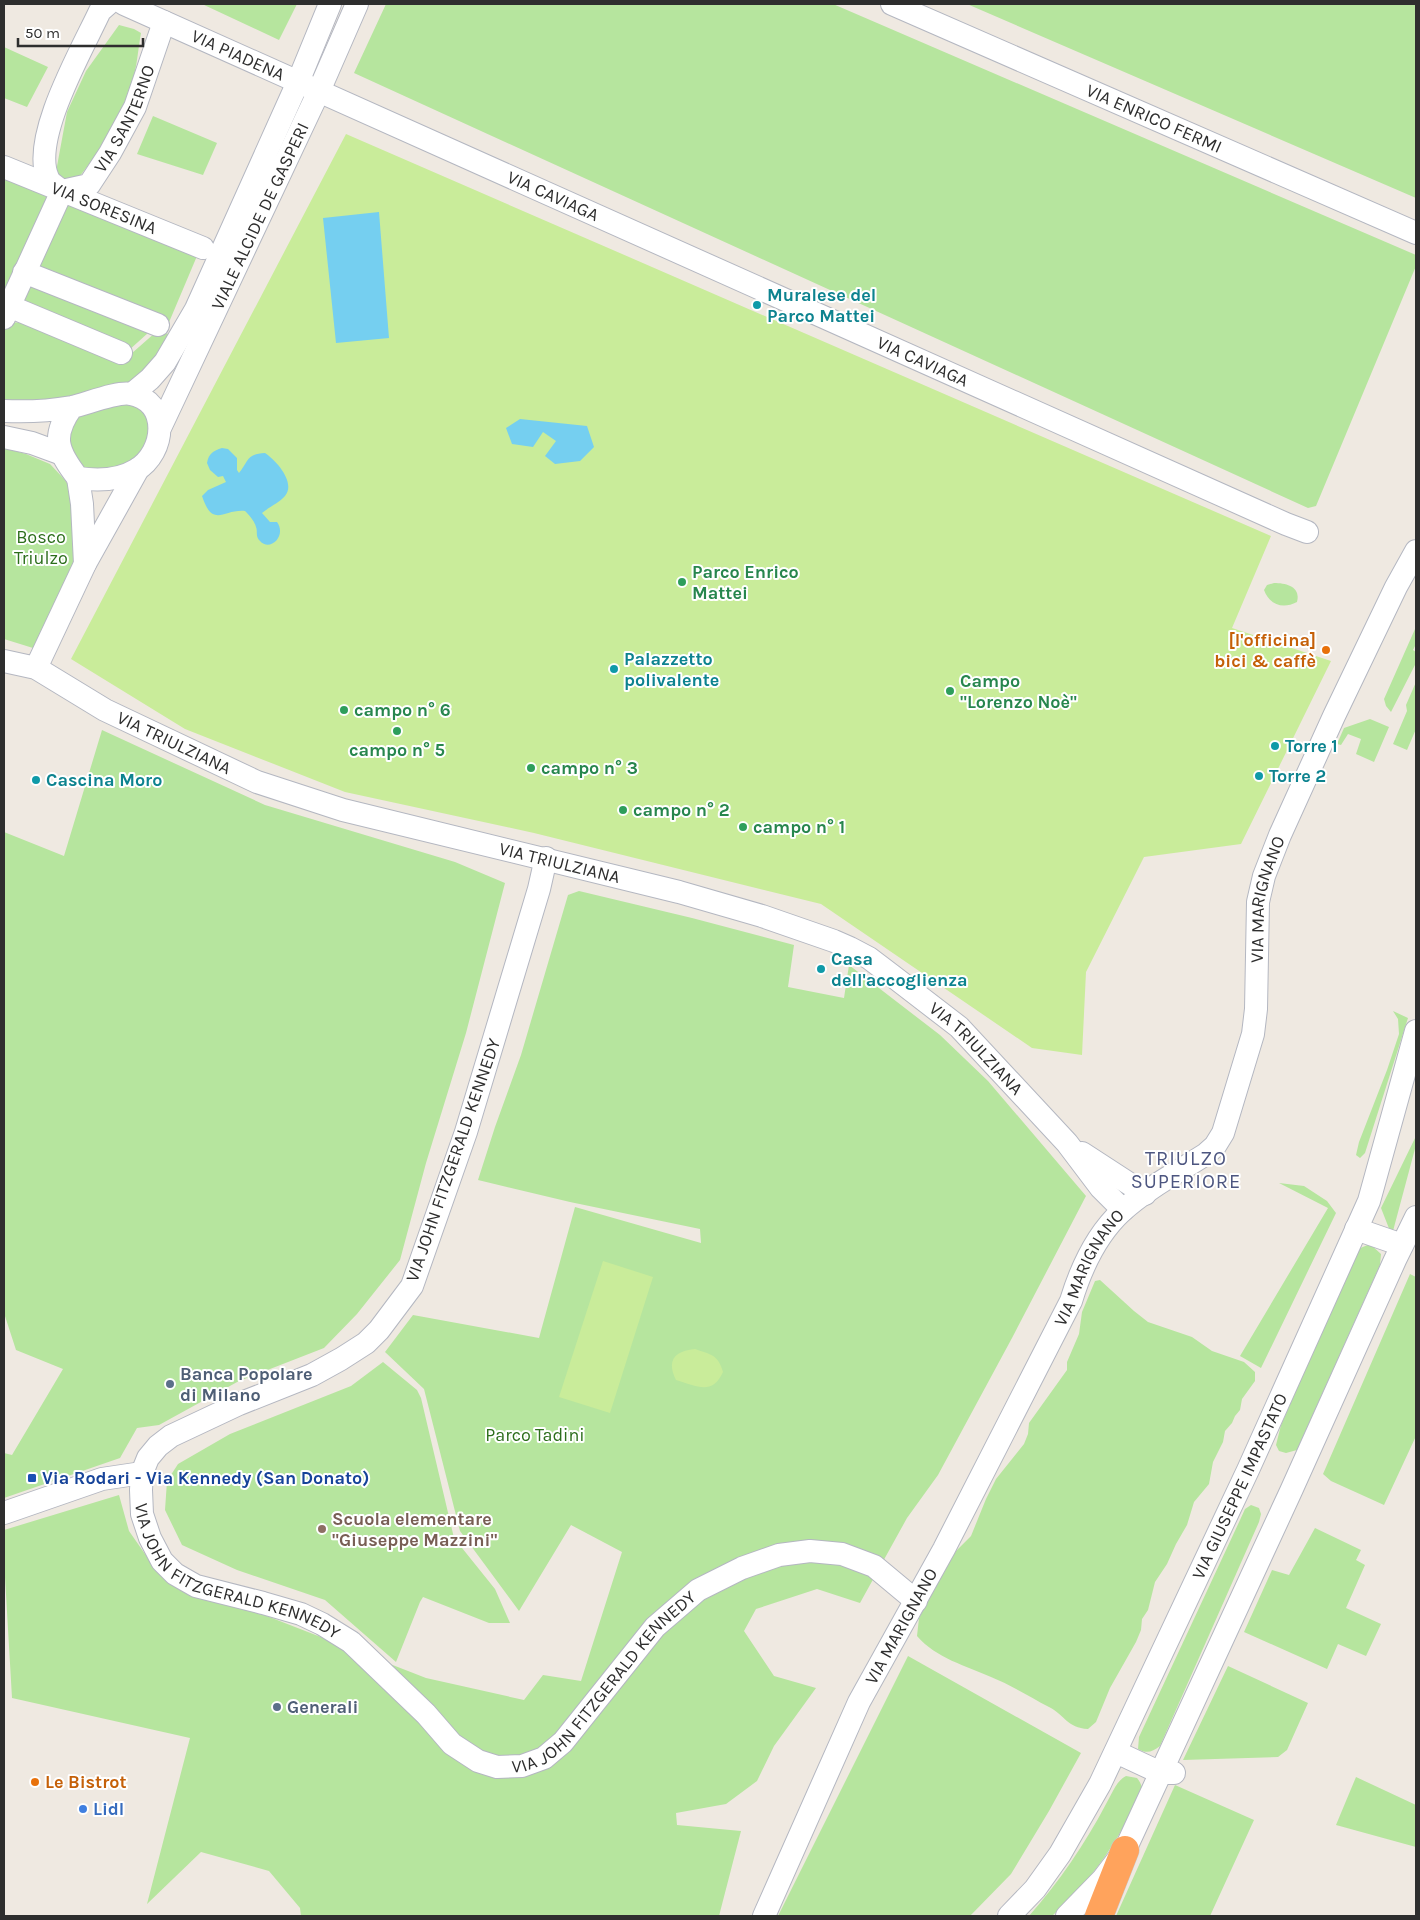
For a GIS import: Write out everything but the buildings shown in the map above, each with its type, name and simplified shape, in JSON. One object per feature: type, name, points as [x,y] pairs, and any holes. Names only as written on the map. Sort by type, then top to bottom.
[{"type":"highway","points":[[1099,1916],[1125,1850]]},
{"type":"street","points":[[108,4],[100,11],[55,110],[46,138],[45,168],[48,180],[62,191],[5,309],[121,353]]},
{"type":"street","name":"VIALE ALCIDE DE GASPERI","points":[[132,394],[150,379],[165,362],[196,309],[298,82],[330,4]]},
{"type":"street","name":"VIALE ALCIDE DE GASPERI","points":[[160,426],[320,91],[357,4]]},
{"type":"street","name":"VIA ENRICO FERMI","points":[[892,4],[1416,234]]},
{"type":"street","name":"VIA PIADENA","points":[[134,6],[164,22],[320,91]]},
{"type":"street","name":"VIA SANTERNO","points":[[62,191],[89,185],[110,153],[135,107],[164,22]]},
{"type":"street","name":"VIA CAVIAGA","points":[[320,91],[1307,532]]},
{"type":"street","name":"VIA SORESINA","points":[[4,167],[203,248]]},
{"type":"street","points":[[24,272],[158,325]]},
{"type":"street","points":[[4,411],[25,412],[72,407],[122,394],[132,394],[145,399],[154,410],[160,426],[159,440],[152,454],[138,469],[85,564],[36,668]]},
{"type":"street","points":[[72,407],[62,420],[58,439],[62,454],[78,478],[82,504],[85,564]]},
{"type":"street","points":[[4,437],[32,443],[62,454]]},
{"type":"street","points":[[78,478],[109,479],[123,476],[138,469]]},
{"type":"street","name":"VIA MARIGNANO","points":[[764,1916],[859,1702],[944,1549],[1071,1301],[1077,1280],[1087,1259],[1097,1242],[1123,1210],[1206,1154],[1215,1146],[1223,1132],[1253,1034],[1256,1009],[1258,902],[1264,876],[1280,835],[1334,716],[1396,587],[1416,551]]},
{"type":"street","name":"VIA TRIULZIANA","points":[[4,661],[36,668],[105,710],[257,782],[343,810],[679,892],[762,916],[834,941],[869,958],[959,1027],[1067,1143],[1096,1182],[1123,1210]]},
{"type":"street","name":"VIA JOHN FITZGERALD KENNEDY","points":[[546,858],[539,889],[466,1132],[430,1240],[412,1286],[394,1312],[366,1343],[341,1359],[312,1374],[239,1404],[171,1436],[158,1446],[148,1458],[142,1474],[142,1514],[150,1538],[162,1562],[175,1574],[196,1586],[301,1614],[351,1642],[426,1714],[452,1744],[478,1761],[497,1767],[522,1766],[544,1758],[564,1742],[655,1627],[698,1590],[742,1568],[779,1555],[810,1551],[842,1554],[874,1566],[916,1601]]},
{"type":"street","name":"VIA GIUSEPPE IMPASTATO","points":[[1010,1916],[1035,1889],[1060,1854],[1087,1808],[1116,1752],[1248,1470],[1369,1201],[1416,1031]]},
{"type":"street","name":"VIA TRIULZIANA","points":[[1067,1143],[1145,1194]]},
{"type":"street","points":[[1067,1916],[1103,1880],[1125,1850],[1167,1773],[1291,1491],[1416,1217]]},
{"type":"street","points":[[1356,1228],[1402,1245]]},
{"type":"street","points":[[4,1513],[102,1478],[142,1474]]},
{"type":"street","points":[[1116,1752],[1167,1773]]},
{"type":"green space","points":[[202,4],[297,4],[279,40]]},
{"type":"green space","points":[[386,4],[833,4],[1416,255],[1416,266],[1316,506],[1308,508],[354,73]]},
{"type":"green space","points":[[967,4],[1416,4],[1416,198]]},
{"type":"green space","points":[[119,25],[141,33],[132,83],[128,97],[115,124],[100,149],[74,184],[55,177],[67,112],[86,71]]},
{"type":"green space","points":[[4,47],[48,67],[27,107],[4,98]]},
{"type":"green space","points":[[153,116],[217,143],[203,175],[137,154]]},
{"type":"green space","name":"Parco Enrico Mattei","points":[[346,134],[1271,536],[1232,628],[1331,661],[1241,844],[1144,857],[1086,972],[1082,1055],[1032,1048],[821,904],[534,833],[345,792],[185,729],[71,659]]},
{"type":"green space","points":[[4,177],[52,198],[4,299]]},
{"type":"green space","points":[[64,203],[197,256],[167,327],[148,333],[128,351],[17,304]]},
{"type":"green space","points":[[26,322],[123,361],[156,332],[177,335],[130,389],[64,402],[4,400],[4,323]]},
{"type":"green space","points":[[115,403],[140,406],[152,427],[145,450],[120,469],[84,469],[70,451],[70,423],[79,415]]},
{"type":"green space","name":"Bosco Triulzo","points":[[4,448],[26,454],[50,464],[65,480],[75,495],[78,561],[33,648],[4,639]]},
{"type":"green space","points":[[1274,583],[1288,585],[1295,589],[1298,597],[1297,602],[1281,605],[1269,599],[1264,590],[1267,585]]},
{"type":"green space","points":[[1415,629],[1416,644],[1413,650],[1416,652],[1416,663],[1391,712],[1386,706],[1384,699]]},
{"type":"green space","points":[[1416,682],[1416,729],[1407,750],[1393,744],[1407,711],[1406,705]]},
{"type":"green space","points":[[1370,719],[1389,727],[1374,762],[1356,754],[1361,739],[1348,734],[1341,745],[1337,744],[1344,728]]},
{"type":"green space","points":[[102,730],[265,805],[455,862],[505,883],[466,1033],[426,1163],[400,1260],[357,1314],[324,1348],[239,1381],[159,1425],[137,1428],[120,1458],[4,1498],[4,1453],[12,1455],[63,1369],[16,1350],[4,1313],[4,832],[64,856]]},
{"type":"green space","name":"Parco Tadini","points":[[579,891],[794,945],[788,987],[844,998],[849,965],[940,1035],[988,1081],[1086,1196],[938,1475],[907,1518],[860,1603],[817,1589],[756,1609],[744,1631],[774,1676],[816,1688],[774,1746],[757,1781],[726,1804],[676,1813],[677,1825],[741,1831],[719,1916],[301,1916],[300,1908],[269,1871],[201,1852],[147,1904],[190,1738],[12,1698],[4,1530],[119,1495],[129,1531],[159,1574],[426,1678],[524,1700],[543,1675],[581,1681],[622,1552],[571,1525],[519,1611],[460,1531],[424,1389],[385,1352],[413,1315],[539,1338],[575,1207],[701,1243],[700,1229],[570,1202],[478,1180],[521,1055],[568,895]]},
{"type":"green space","points":[[1393,1011],[1408,1018],[1365,1153],[1360,1158],[1356,1155],[1359,1142],[1399,1034],[1398,1019]]},
{"type":"green space","points":[[1416,1136],[1416,1145],[1393,1231],[1390,1231],[1381,1208]]},
{"type":"green space","points":[[1279,1183],[1304,1186],[1327,1201],[1336,1213],[1261,1368],[1240,1356],[1328,1208]]},
{"type":"green space","points":[[1370,1244],[1381,1254],[1380,1265],[1297,1450],[1286,1453],[1279,1451],[1276,1445],[1281,1425],[1358,1249]]},
{"type":"green space","points":[[603,1261],[653,1277],[610,1413],[559,1397]]},
{"type":"green space","points":[[1410,1274],[1416,1277],[1416,1436],[1384,1505],[1331,1481],[1323,1474]]},
{"type":"green space","points":[[1100,1280],[1148,1322],[1192,1337],[1212,1351],[1244,1362],[1255,1372],[1255,1381],[1242,1399],[1240,1410],[1225,1431],[1223,1442],[1213,1462],[1209,1484],[1194,1502],[1187,1525],[1167,1564],[1155,1582],[1148,1610],[1142,1619],[1141,1630],[1136,1642],[1110,1688],[1096,1722],[1088,1729],[1071,1724],[1054,1710],[1006,1684],[942,1656],[917,1636],[919,1618],[939,1579],[956,1551],[971,1536],[996,1479],[1024,1444],[1028,1434],[1029,1423],[1067,1370],[1067,1362],[1079,1334],[1082,1312],[1095,1281]]},
{"type":"green space","points":[[695,1349],[710,1354],[716,1358],[721,1366],[723,1372],[719,1379],[709,1387],[697,1386],[676,1380],[673,1373],[672,1362],[674,1358],[682,1352]]},
{"type":"green space","points":[[383,1362],[417,1390],[421,1398],[454,1538],[495,1589],[510,1623],[489,1623],[423,1597],[396,1662],[325,1600],[237,1570],[182,1545],[165,1510],[167,1481],[178,1464],[230,1434],[351,1386]]},
{"type":"green space","points":[[1251,1505],[1259,1508],[1261,1514],[1259,1522],[1160,1746],[1149,1752],[1141,1751],[1138,1749],[1139,1737],[1245,1509]]},
{"type":"green space","points":[[1315,1528],[1361,1550],[1356,1560],[1365,1565],[1346,1608],[1381,1624],[1366,1656],[1338,1644],[1327,1669],[1244,1632],[1272,1570],[1289,1575]]},
{"type":"green space","points":[[908,1656],[1081,1753],[1011,1874],[970,1916],[778,1916]]},
{"type":"green space","points":[[1228,1666],[1308,1703],[1287,1750],[1278,1757],[1183,1760]]},
{"type":"green space","points":[[1126,1776],[1137,1778],[1142,1790],[1106,1855],[1086,1881],[1052,1916],[1029,1916],[1071,1862],[1117,1784]]},
{"type":"green space","points":[[1356,1777],[1416,1805],[1416,1847],[1336,1825]]},
{"type":"green space","points":[[1175,1785],[1254,1820],[1210,1916],[1116,1916]]},
{"type":"water","points":[[379,212],[389,338],[336,343],[323,218]]},
{"type":"water","points":[[520,419],[587,426],[594,447],[580,461],[555,464],[545,456],[556,441],[543,432],[533,447],[512,444],[506,428]]},
{"type":"water","points":[[222,448],[228,449],[237,458],[237,470],[239,473],[251,457],[265,453],[275,461],[284,473],[287,479],[288,491],[280,501],[262,513],[270,522],[277,522],[280,527],[279,537],[272,544],[264,544],[260,541],[254,522],[245,511],[215,515],[206,506],[202,496],[208,490],[226,482],[223,476],[218,477],[210,470],[207,463],[212,453]]},
{"type":"place","name":"Muralese del Parco Mattei","points":[[757,305]]},
{"type":"place","name":"Parco Enrico Mattei","points":[[682,582]]},
{"type":"place","name":"[l'officina] bici & caffè","points":[[1326,650]]},
{"type":"place","name":"Palazzetto polivalente","points":[[614,669]]},
{"type":"place","name":"Campo \"Lorenzo Noè\"","points":[[950,691]]},
{"type":"place","name":"campo n° 6","points":[[344,710]]},
{"type":"place","name":"campo n° 5","points":[[397,731]]},
{"type":"place","name":"Torre 1","points":[[1275,746]]},
{"type":"place","name":"campo n° 3","points":[[531,768]]},
{"type":"place","name":"Torre 2","points":[[1259,776]]},
{"type":"place","name":"Cascina Moro","points":[[36,780]]},
{"type":"place","name":"campo n° 2","points":[[623,810]]},
{"type":"place","name":"campo n° 1","points":[[743,827]]},
{"type":"place","name":"Casa dell'accoglienza","points":[[821,969]]},
{"type":"place","name":"Banca Popolare di Milano","points":[[170,1384]]},
{"type":"place","name":"Via Rodari - Via Kennedy (San Donato)","points":[[32,1478]]},
{"type":"place","name":"Scuola elementare \"Giuseppe Mazzini\"","points":[[322,1529]]},
{"type":"place","name":"Generali","points":[[277,1707]]},
{"type":"place","name":"Le Bistrot","points":[[35,1782]]},
{"type":"place","name":"Lidl","points":[[83,1809]]},
{"type":"district","name":"TRIULZO SUPERIORE","points":[[1186,1170]]}]
